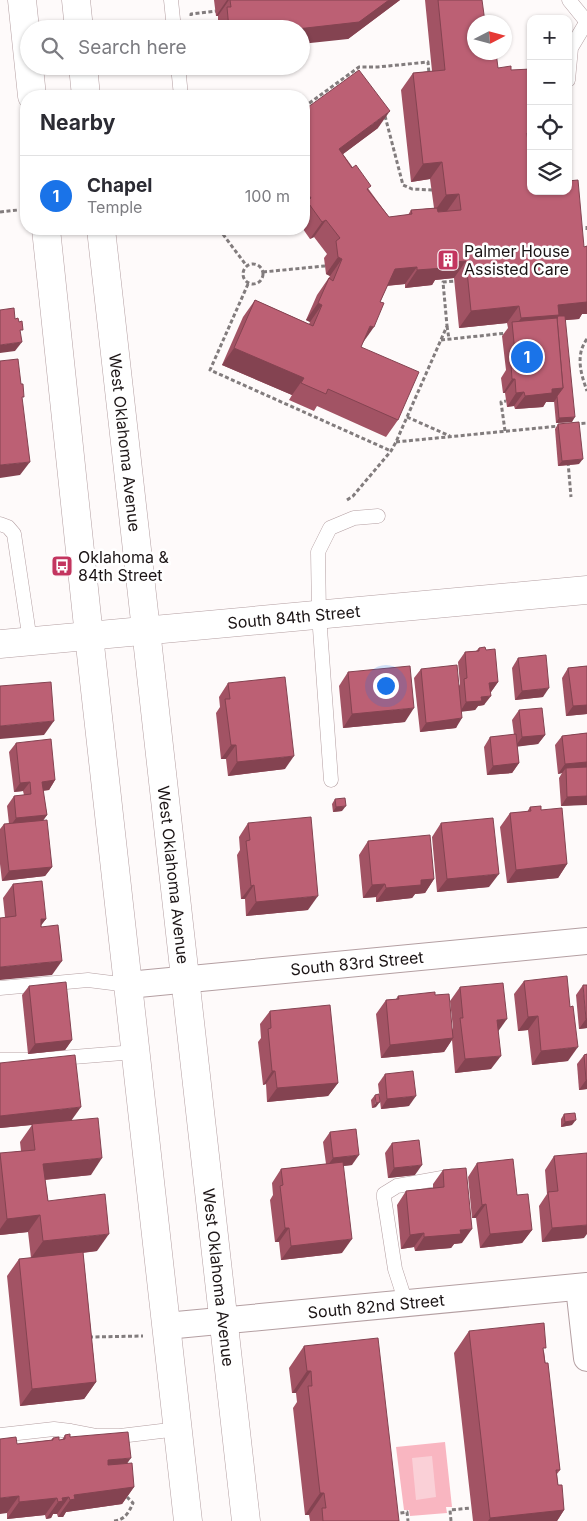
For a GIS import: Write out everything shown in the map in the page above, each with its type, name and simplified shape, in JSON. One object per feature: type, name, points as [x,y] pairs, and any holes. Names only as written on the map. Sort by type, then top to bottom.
[{"type":"main road","points":[[22,0],[24,20]]},
{"type":"main road","points":[[76,0],[78,20]]},
{"type":"main road","points":[[30,75],[31,90]]},
{"type":"main road","points":[[84,75],[85,90]]},
{"type":"main road","points":[[47,235],[135,1052],[155,1331],[178,1429],[188,1521]]},
{"type":"main road","name":"West Oklahoma Avenue","points":[[102,235],[246,1521]]},
{"type":"main road","name":"South 84th Street","points":[[0,644],[587,590]]},
{"type":"street","name":"South 83rd Street","points":[[128,985],[587,942]]},
{"type":"street","name":"South 82nd Street","points":[[155,1331],[223,1321],[583,1286]]},
{"type":"street","points":[[583,1286],[587,1358]]},
{"type":"lane","points":[[171,0],[173,20]]},
{"type":"lane","points":[[569,0],[586,21],[571,48],[570,60]]},
{"type":"lane","points":[[179,75],[180,90]]},
{"type":"lane","points":[[331,780],[319,615],[318,552],[330,528],[354,518],[378,516]]},
{"type":"lane","points":[[0,524],[8,527],[14,534],[30,641]]},
{"type":"lane","points":[[0,988],[88,980],[128,985]]},
{"type":"lane","points":[[0,1060],[36,1060],[135,1052]]},
{"type":"lane","points":[[406,1303],[395,1269],[384,1194],[397,1186],[453,1176]]},
{"type":"lane","points":[[0,1435],[54,1429],[96,1436],[120,1436],[178,1429]]},
{"type":"lane","points":[[120,1436],[122,1453]]},
{"type":"path","points":[[191,20],[191,14],[216,12]]},
{"type":"path","points":[[310,102],[359,67],[428,62],[429,79]]},
{"type":"path","points":[[353,70],[358,78]]},
{"type":"path","points":[[385,116],[404,185],[412,189],[432,190]]},
{"type":"path","points":[[0,212],[18,210]]},
{"type":"path","points":[[224,235],[246,265]]},
{"type":"path","points":[[256,264],[260,266],[263,272],[260,282],[254,285],[248,284],[243,280],[242,273],[246,265],[256,264]]},
{"type":"path","points":[[263,272],[325,266]]},
{"type":"path","points":[[449,340],[443,282],[454,281]]},
{"type":"path","points":[[248,284],[210,370],[391,452]]},
{"type":"path","points":[[340,504],[353,496],[391,452],[447,326]]},
{"type":"path","points":[[441,340],[509,333]]},
{"type":"path","points":[[587,339],[583,344],[580,359],[587,392]]},
{"type":"path","points":[[505,431],[501,402],[506,401]]},
{"type":"path","points":[[407,418],[453,437]]},
{"type":"path","points":[[572,425],[587,423]]},
{"type":"path","points":[[396,442],[564,425]]},
{"type":"path","points":[[567,457],[571,497]]},
{"type":"path","points":[[84,1337],[104,1338],[155,1331]]},
{"type":"path","points":[[114,1521],[129,1513],[133,1503],[127,1496]]},
{"type":"path","points":[[451,1521],[450,1510],[471,1508]]},
{"type":"path","points":[[388,1514],[407,1512],[408,1521]]},
{"type":"shaded area","points":[[445,1442],[452,1507],[446,1507],[447,1513],[410,1516],[409,1510],[404,1510],[396,1447]]},
{"type":"shaded area","points":[[432,1456],[436,1497],[416,1500],[412,1458]]},
{"type":"building","points":[[230,0],[389,0],[359,22],[310,28],[310,20],[228,20],[227,7],[231,7]]},
{"type":"building","name":"Palmer House Assisted Care","points":[[438,0],[482,0],[484,15],[467,15],[467,60],[497,60],[498,68],[511,66],[511,70],[527,69],[527,195],[572,195],[572,181],[578,180],[584,247],[587,246],[587,302],[558,305],[559,315],[521,318],[519,306],[471,311],[466,261],[443,263],[444,268],[417,270],[417,267],[395,269],[380,302],[384,303],[374,327],[370,326],[361,347],[419,372],[398,420],[328,389],[326,394],[301,383],[304,378],[234,348],[255,300],[313,326],[322,305],[318,303],[329,278],[333,281],[342,259],[338,257],[336,241],[340,238],[326,220],[322,222],[310,205],[310,106],[359,70],[390,111],[339,149],[352,168],[356,165],[371,186],[367,189],[389,217],[412,214],[411,210],[437,208],[438,212],[461,210],[459,194],[446,195],[442,162],[423,164],[413,73],[445,70]]},
{"type":"building","points":[[14,308],[15,319],[18,318],[19,322],[22,321],[23,330],[20,330],[22,342],[0,345],[0,310]]},
{"type":"building","points":[[558,316],[565,316],[575,417],[559,418],[557,396],[563,388]]},
{"type":"building","points":[[557,318],[563,388],[552,389],[552,393],[525,396],[524,392],[516,393],[515,379],[512,379],[511,364],[516,363],[512,322]]},
{"type":"building","points":[[18,359],[21,384],[23,384],[24,397],[22,397],[30,462],[0,465],[0,361]]},
{"type":"building","points":[[579,422],[583,459],[562,461],[558,424]]},
{"type":"building","points":[[62,560],[69,560],[69,568],[63,568]]},
{"type":"building","points":[[485,647],[486,650],[495,649],[498,682],[489,683],[491,696],[481,697],[482,701],[466,702],[464,679],[467,678],[465,652],[479,651],[479,648]]},
{"type":"building","points":[[546,655],[549,688],[522,691],[518,658]]},
{"type":"building","points":[[457,665],[462,718],[426,723],[421,669]]},
{"type":"building","points":[[410,666],[414,708],[352,714],[348,672]]},
{"type":"building","points":[[587,666],[587,705],[573,706],[568,668]]},
{"type":"building","points":[[285,677],[294,756],[237,762],[236,745],[231,745],[225,699],[230,699],[228,683]]},
{"type":"building","points":[[51,682],[54,721],[0,726],[0,686]]},
{"type":"building","points":[[542,708],[545,735],[522,737],[519,710]]},
{"type":"building","points":[[587,733],[587,762],[565,764],[562,736]]},
{"type":"building","points":[[516,734],[519,763],[493,766],[490,737]]},
{"type":"building","points":[[51,739],[55,780],[42,782],[47,815],[16,818],[14,796],[31,794],[30,782],[20,783],[16,743]]},
{"type":"building","points":[[587,767],[587,796],[567,797],[566,768]]},
{"type":"building","points":[[345,798],[346,806],[336,807],[335,799]]},
{"type":"building","points":[[541,806],[541,810],[562,808],[567,864],[516,870],[510,813],[531,811],[530,807]]},
{"type":"building","points":[[311,817],[318,896],[256,902],[254,885],[251,886],[246,841],[250,840],[248,823]]},
{"type":"building","points":[[493,818],[499,874],[447,879],[441,823]]},
{"type":"building","points":[[47,820],[52,867],[9,871],[4,824]]},
{"type":"building","points":[[430,835],[434,879],[421,880],[421,885],[386,888],[385,884],[372,885],[368,841]]},
{"type":"building","points":[[42,881],[46,919],[41,919],[41,927],[58,925],[62,961],[0,967],[0,918],[16,916],[13,884]]},
{"type":"building","points":[[567,976],[570,1007],[573,1006],[578,1047],[541,1051],[538,1016],[528,1017],[524,981]]},
{"type":"building","points":[[66,982],[72,1040],[35,1044],[29,986]]},
{"type":"building","points":[[503,983],[507,1019],[497,1020],[501,1056],[465,1059],[460,1018],[463,1018],[460,987]]},
{"type":"building","points":[[583,985],[587,985],[587,1019],[586,1019]]},
{"type":"building","points":[[435,992],[435,995],[449,994],[453,1038],[390,1045],[386,1000],[399,999],[398,996]]},
{"type":"building","points":[[330,1005],[338,1083],[277,1088],[275,1071],[272,1071],[268,1029],[271,1028],[270,1011]]},
{"type":"building","points":[[587,1054],[587,1080],[586,1080],[584,1055]]},
{"type":"building","points":[[75,1055],[81,1107],[0,1116],[0,1063]]},
{"type":"building","points":[[413,1071],[416,1096],[387,1099],[385,1074]]},
{"type":"building","points":[[379,1094],[380,1102],[376,1103],[375,1095]]},
{"type":"building","points":[[575,1113],[576,1120],[565,1122],[564,1114]]},
{"type":"building","points":[[98,1118],[102,1158],[43,1164],[48,1201],[105,1194],[109,1234],[43,1241],[40,1215],[7,1219],[0,1153],[35,1150],[32,1124]]},
{"type":"building","points":[[356,1129],[359,1155],[333,1158],[330,1132]]},
{"type":"building","points":[[419,1140],[422,1165],[394,1168],[392,1143]]},
{"type":"building","points":[[587,1153],[587,1225],[552,1228],[548,1192],[558,1191],[554,1156]]},
{"type":"building","points":[[513,1159],[517,1195],[528,1194],[532,1230],[490,1234],[486,1204],[482,1205],[477,1163]]},
{"type":"building","points":[[343,1162],[352,1239],[291,1246],[289,1228],[285,1228],[280,1186],[283,1185],[281,1169]]},
{"type":"building","points":[[466,1168],[472,1229],[460,1230],[461,1234],[424,1237],[424,1233],[410,1235],[406,1191],[444,1187],[443,1170]]},
{"type":"building","points":[[83,1252],[96,1382],[32,1389],[19,1259]]},
{"type":"building","points":[[544,1323],[546,1348],[543,1348],[545,1363],[548,1363],[560,1470],[556,1470],[558,1485],[562,1485],[564,1510],[490,1518],[469,1331]]},
{"type":"building","points":[[378,1338],[399,1521],[323,1521],[322,1508],[326,1508],[324,1493],[320,1493],[308,1386],[312,1386],[311,1371],[307,1371],[304,1346]]},
{"type":"building","points":[[128,1432],[131,1458],[108,1460],[108,1465],[132,1463],[134,1487],[74,1495],[75,1499],[70,1500],[69,1497],[62,1498],[63,1501],[58,1502],[57,1498],[19,1502],[19,1496],[0,1498],[0,1439],[16,1437],[17,1444],[53,1440],[53,1438],[59,1437],[59,1440],[65,1439],[65,1435],[70,1434],[70,1437]]},
{"type":"place","name":"Palmer House Assisted Care","points":[[448,260]]},
{"type":"place","name":"Chapel","points":[[527,357]]},
{"type":"place","name":"Oklahoma & 84th Street","points":[[62,566]]}]
